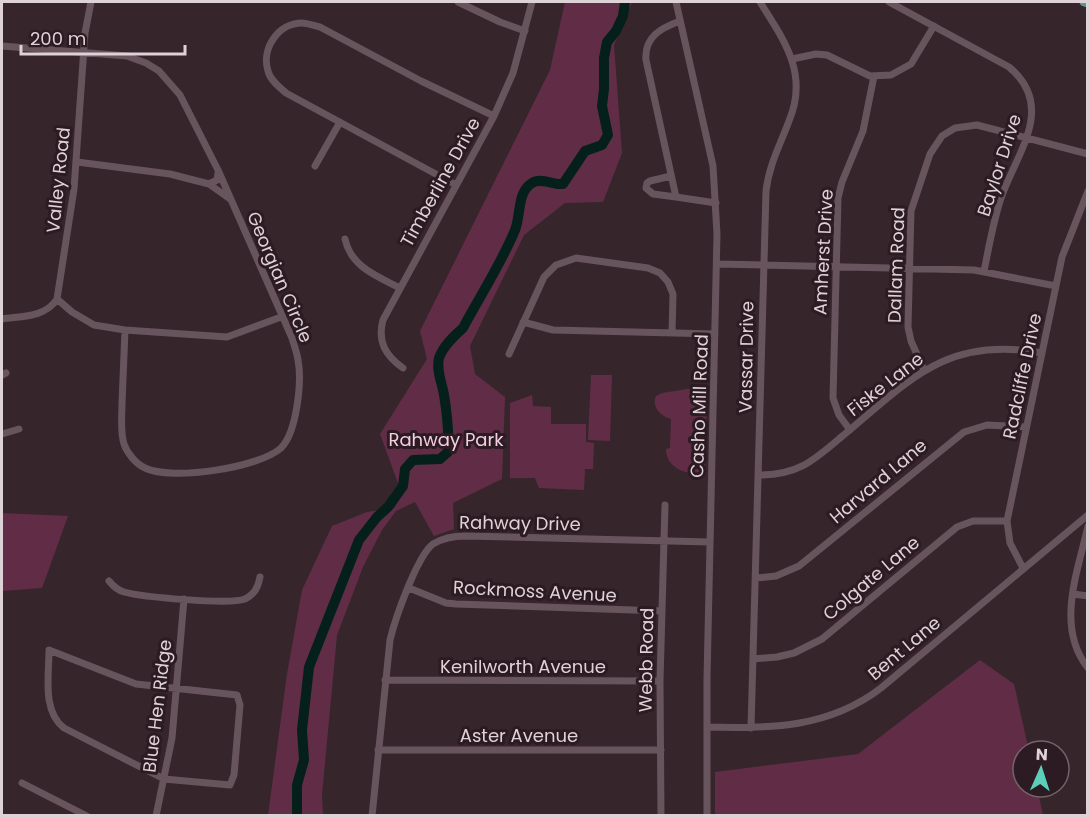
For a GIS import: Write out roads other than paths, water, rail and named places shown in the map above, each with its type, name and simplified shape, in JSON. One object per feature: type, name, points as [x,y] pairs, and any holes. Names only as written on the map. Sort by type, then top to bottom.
[{"type":"street","name":"Valley Road","points":[[57,299],[71,216],[84,53],[91,2]]},
{"type":"street","points":[[458,2],[525,32]]},
{"type":"street","name":"Timberline Drive","points":[[403,368],[387,354],[381,336],[383,320],[494,116],[513,73],[532,2]]},
{"type":"street","name":"Casho Mill Road","points":[[676,2],[713,166],[716,203],[718,264],[710,542],[707,816]]},
{"type":"street","name":"Vassar Drive","points":[[751,728],[765,202],[774,154],[790,119],[795,99],[796,81],[792,59],[785,42],[760,2]]},
{"type":"street","name":"Baylor Drive","points":[[889,2],[1001,62],[1021,79],[1029,92],[1032,106],[1031,122],[999,205],[984,271]]},
{"type":"street","points":[[676,197],[645,53],[653,35],[680,21]]},
{"type":"street","points":[[456,185],[286,93],[276,85],[268,71],[267,58],[274,36],[281,29],[302,23],[320,27],[421,81],[494,116]]},
{"type":"street","points":[[792,59],[808,55],[827,55],[866,74],[874,76],[897,73],[911,64],[934,26]]},
{"type":"street","name":"Georgian Circle","points":[[2,46],[127,56],[159,71],[180,95],[218,170],[292,338],[298,360],[299,376],[291,429],[281,447],[263,459],[237,466],[168,474],[144,468],[132,458],[124,445],[122,423],[124,330]]},
{"type":"street","name":"Amherst Drive","points":[[850,430],[836,410],[833,398],[839,189],[863,131],[874,76]]},
{"type":"street","points":[[315,166],[340,122]]},
{"type":"street","name":"Dallam Road","points":[[924,370],[911,341],[908,327],[909,227],[913,203],[930,154],[942,136],[955,128],[977,124],[1088,154]]},
{"type":"street","points":[[76,162],[170,174],[209,184],[230,199]]},
{"type":"street","points":[[209,184],[217,180],[218,170]]},
{"type":"street","points":[[671,176],[650,181],[646,188],[649,192],[716,203]]},
{"type":"street","name":"Radcliffe Drive","points":[[1023,568],[1010,543],[1007,521],[1064,248],[1088,191]]},
{"type":"street","points":[[345,239],[347,249],[355,261],[368,271],[400,288]]},
{"type":"street","points":[[509,354],[539,285],[549,270],[562,261],[584,258],[648,268],[660,273],[668,282],[672,294],[672,333]]},
{"type":"street","points":[[718,264],[984,271],[1056,286]]},
{"type":"street","points":[[2,319],[41,313],[53,306],[57,299],[72,312],[94,325],[124,330],[227,337],[281,317]]},
{"type":"street","points":[[523,321],[553,330],[715,334]]},
{"type":"street","name":"Fiske Lane","points":[[758,475],[783,474],[806,465],[924,370],[946,359],[975,350],[1012,348],[1042,353]]},
{"type":"street","name":"Harvard Lane","points":[[756,578],[776,576],[799,566],[957,435],[987,424],[1026,427]]},
{"type":"street","points":[[2,434],[19,429]]},
{"type":"street","name":"Webb Road","points":[[661,816],[660,681],[665,505]]},
{"type":"street","name":"Bent Lane","points":[[707,727],[751,728],[822,719],[855,706],[881,688],[1088,515]]},
{"type":"street","name":"Colgate Lane","points":[[753,659],[794,653],[822,639],[957,527],[973,521],[1007,521]]},
{"type":"street","points":[[1088,526],[1070,611],[1070,630],[1078,655],[1088,668]]},
{"type":"street","name":"Rahway Drive","points":[[372,816],[392,630],[420,561],[428,549],[440,541],[455,536],[710,542]]},
{"type":"street","points":[[109,581],[115,588],[126,592],[184,599],[236,601],[252,594],[257,589],[260,577]]},
{"type":"street","name":"Rockmoss Avenue","points":[[409,588],[446,603],[456,604],[662,611]]},
{"type":"street","points":[[1073,594],[1088,596]]},
{"type":"street","name":"Blue Hen Ridge","points":[[156,816],[172,738],[184,599]]},
{"type":"street","points":[[49,650],[130,683],[176,689],[237,695],[239,699],[234,775],[230,785],[164,779],[58,724],[50,709],[49,650]]},
{"type":"street","name":"Kenilworth Avenue","points":[[386,680],[660,681]]},
{"type":"street","name":"Aster Avenue","points":[[378,750],[661,750]]},
{"type":"street","points":[[22,783],[87,816]]},
{"type":"waterway","points":[[297,816],[297,785],[304,760],[302,730],[309,667],[359,540],[403,486],[405,469],[413,460],[440,459],[448,452],[447,416],[439,372],[439,358],[446,345],[463,328],[503,255],[515,230],[522,198],[527,187],[535,181],[563,184],[585,151],[602,145],[608,135],[602,106],[604,58],[607,42],[616,31],[623,16],[625,2]]},
{"type":"park label","name":"Rahway Park","points":[[446,439]]}]
